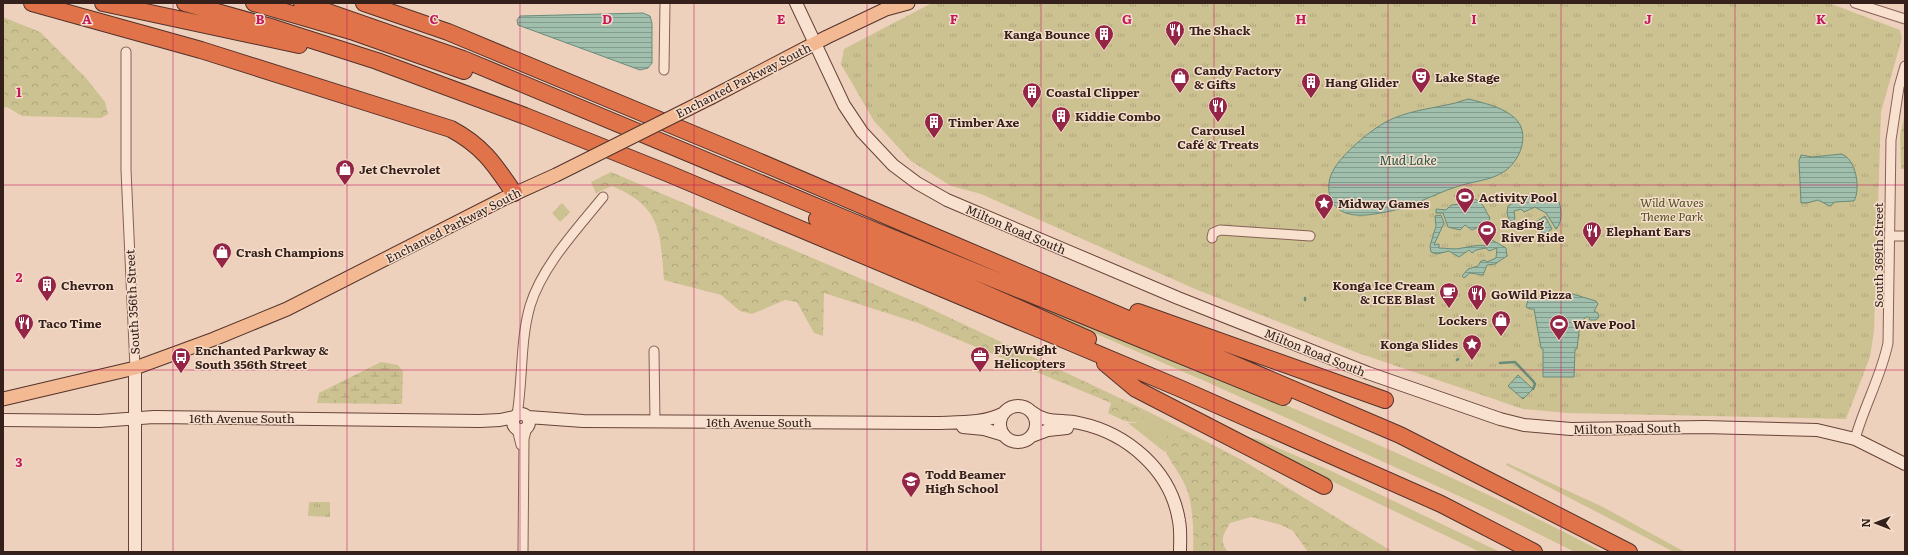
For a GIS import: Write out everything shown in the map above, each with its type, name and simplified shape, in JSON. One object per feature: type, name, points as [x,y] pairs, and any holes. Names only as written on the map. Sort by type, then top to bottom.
[{"type":"highway","points":[[32,3],[201,50],[451,129],[464,136],[482,150],[514,193]]},
{"type":"highway","points":[[103,3],[377,62]]},
{"type":"highway","points":[[185,3],[274,28],[377,62],[525,116],[667,173],[834,241],[1092,352],[1180,388],[1441,504],[1534,552]]},
{"type":"highway","points":[[254,3],[351,31],[485,78],[656,147],[1092,340],[1180,388]]},
{"type":"highway","points":[[302,3],[463,59],[858,224],[1369,432],[1392,432]]},
{"type":"highway","points":[[364,3],[441,30],[520,62],[990,260],[1392,432],[1629,552]]},
{"type":"highway","points":[[990,260],[1385,400]]},
{"type":"highway","points":[[1092,352],[1136,389],[1324,486]]},
{"type":"main road","name":"Enchanted Parkway South","points":[[3,399],[135,368],[287,309],[514,193],[556,175],[712,97],[816,42],[890,6],[908,3]]},
{"type":"street","points":[[664,70],[665,3]]},
{"type":"street","name":"Milton Road South","points":[[796,3],[816,42],[844,105],[862,132],[893,165],[917,183],[947,200],[1171,295],[1368,373],[1448,402],[1524,425],[1571,429],[1704,427],[1817,430],[1855,439],[1905,464]]},
{"type":"street","points":[[1855,3],[1905,19]]},
{"type":"street","name":"South 356th Street","points":[[126,52],[126,170],[136,419],[135,552]]},
{"type":"street","name":"South 369th Street","points":[[1855,439],[1859,423],[1881,371],[1888,343],[1890,140],[1899,87],[1905,66]]},
{"type":"street","points":[[523,552],[523,479],[520,382],[526,325],[531,305],[539,285],[556,256],[603,197]]},
{"type":"street","points":[[1212,238],[1213,233],[1220,230],[1310,236]]},
{"type":"street","points":[[1890,236],[1905,236]]},
{"type":"street","points":[[654,351],[655,422]]},
{"type":"street","points":[[1097,428],[1056,429],[1042,432],[1027,440],[1016,443],[1010,441],[1004,435],[1000,423],[1004,413],[1013,407],[1018,406],[1023,407],[1037,416],[1048,420],[1078,422],[1097,428],[1112,433],[1123,440],[1156,469],[1171,492],[1180,521],[1180,552]]},
{"type":"street","points":[[1032,412],[1037,424],[1032,436]]},
{"type":"street","name":"16th Avenue South","points":[[3,420],[136,419],[154,417],[480,421],[934,423],[985,420],[997,417],[1004,413]]},
{"type":"street","name":"16th Avenue South","points":[[934,423],[984,429],[1004,435]]},
{"type":"green space","name":"Wild Waves Theme Park","points":[[932,3],[1829,3],[1900,30],[1902,38],[1881,112],[1874,331],[1870,357],[1846,419],[1566,413],[1523,409],[1358,353],[1195,289],[981,194],[951,186],[911,161],[874,121],[841,64],[844,49]]},
{"type":"green space","points":[[3,17],[40,32],[86,78],[105,102],[108,114],[101,118],[22,116],[7,107],[3,108]]},
{"type":"green space","points":[[1905,112],[1905,169],[1901,169],[1900,136]]},
{"type":"green space","points":[[611,172],[925,306],[1143,409],[1146,414],[1138,421],[1128,422],[1108,413],[1111,403],[918,323],[824,293],[823,336],[814,333],[797,302],[785,300],[752,314],[740,311],[721,295],[664,280],[659,235],[649,212],[641,203],[612,186],[596,193],[591,182]]},
{"type":"green space","points":[[562,203],[570,212],[560,222],[552,213]]},
{"type":"green space","points":[[945,268],[1195,368],[1360,437],[1442,473],[1603,552],[1575,552],[1492,511],[1207,382]]},
{"type":"green space","points":[[381,362],[398,365],[403,372],[402,404],[317,403],[319,393]]},
{"type":"green space","points":[[1143,409],[1184,430],[1175,430],[1163,443],[1166,453],[1128,423],[1135,423],[1146,414]]},
{"type":"green space","points":[[1175,430],[1184,430],[1242,460],[1393,552],[1308,552],[1293,531],[1281,525],[1251,517],[1230,523],[1223,538],[1225,548],[1228,552],[1193,552],[1190,501],[1186,487],[1167,454],[1163,443],[1168,435]]},
{"type":"green space","points":[[1246,437],[1257,439],[1329,470],[1500,552],[1480,552],[1262,448]]},
{"type":"green space","points":[[1507,463],[1603,507],[1685,552],[1674,552],[1506,465]]},
{"type":"green space","points":[[309,502],[330,502],[330,517],[308,516]]},
{"type":"water","points":[[643,13],[650,16],[652,23],[652,63],[648,68],[640,70],[518,25],[517,20],[520,16]]},
{"type":"water","name":"Mud Lake","points":[[1469,99],[1501,109],[1511,115],[1521,128],[1523,136],[1520,152],[1511,166],[1505,171],[1494,177],[1462,185],[1391,211],[1357,215],[1342,211],[1336,206],[1329,193],[1331,175],[1346,153],[1362,139],[1384,123],[1400,116]]},
{"type":"water","points":[[1841,154],[1850,161],[1856,174],[1857,189],[1854,201],[1835,202],[1830,206],[1818,200],[1801,203],[1799,161],[1801,155],[1813,157]]},
{"type":"water","points":[[1525,196],[1559,202],[1561,217],[1556,229],[1546,213],[1535,207],[1524,212],[1521,209],[1514,211],[1515,218],[1513,221],[1509,220],[1507,213],[1508,206]]},
{"type":"water","name":"Activity Pool","points":[[1471,199],[1475,199],[1481,203],[1490,218],[1488,222],[1472,230],[1465,225],[1460,230],[1448,227],[1443,213],[1436,213],[1436,209],[1446,210],[1451,205],[1462,204]]},
{"type":"water","name":"Raging River Ride","points":[[1441,215],[1444,223],[1434,245],[1439,244],[1439,248],[1457,249],[1477,245],[1486,246],[1492,240],[1506,248],[1507,256],[1495,264],[1487,265],[1483,275],[1470,273],[1464,278],[1462,276],[1468,269],[1478,266],[1481,261],[1485,260],[1487,262],[1496,258],[1497,248],[1489,251],[1486,248],[1476,250],[1472,253],[1469,250],[1459,257],[1449,251],[1437,254],[1431,252],[1430,246],[1436,226],[1435,216]]},
{"type":"water","points":[[1545,216],[1552,229],[1543,235],[1536,222]]},
{"type":"water","name":"Wave Pool","points":[[1555,293],[1569,293],[1596,301],[1598,304],[1594,311],[1598,313],[1599,317],[1596,320],[1590,320],[1589,317],[1586,317],[1580,323],[1577,349],[1575,349],[1574,377],[1543,377],[1543,349],[1541,348],[1534,309],[1526,307],[1528,300]]},
{"type":"water","points":[[1518,375],[1533,389],[1523,399],[1508,386]]},
{"type":"waterway","points":[[1500,363],[1515,362],[1533,381],[1535,384],[1533,389]]},
{"type":"place","name":"The Shack","points":[[1175,47]]},
{"type":"place","name":"Kanga Bounce","points":[[1104,51]]},
{"type":"place","name":"Candy Factory & Gifts","points":[[1180,94]]},
{"type":"place","name":"Lake Stage","points":[[1421,94]]},
{"type":"place","name":"Hang Glider","points":[[1311,99]]},
{"type":"place","name":"Coastal Clipper","points":[[1032,109]]},
{"type":"place","name":"Carousel Café & Treats","points":[[1218,123]]},
{"type":"place","name":"Kiddie Combo","points":[[1061,133]]},
{"type":"place","name":"Timber Axe","points":[[934,139]]},
{"type":"place","name":"Jet Chevrolet","points":[[345,186]]},
{"type":"place","name":"Activity Pool","points":[[1465,214]]},
{"type":"place","name":"Midway Games","points":[[1324,220]]},
{"type":"place","name":"Raging River Ride","points":[[1487,247]]},
{"type":"place","name":"Elephant Ears","points":[[1592,248]]},
{"type":"place","name":"Crash Champions","points":[[222,269]]},
{"type":"place","name":"Chevron","points":[[47,302]]},
{"type":"place","name":"Konga Ice Cream & ICEE Blast","points":[[1449,309]]},
{"type":"place","name":"GoWild Pizza","points":[[1477,311]]},
{"type":"place","name":"Lockers","points":[[1501,337]]},
{"type":"place","name":"Taco Time","points":[[24,340]]},
{"type":"place","name":"Wave Pool","points":[[1559,341]]},
{"type":"place","name":"Konga Slides","points":[[1472,361]]},
{"type":"place","name":"FlyWright Helicopters","points":[[980,373]]},
{"type":"place","name":"Enchanted Parkway & South 356th Street","points":[[181,374]]},
{"type":"place","name":"Todd Beamer High School","points":[[911,498]]}]
